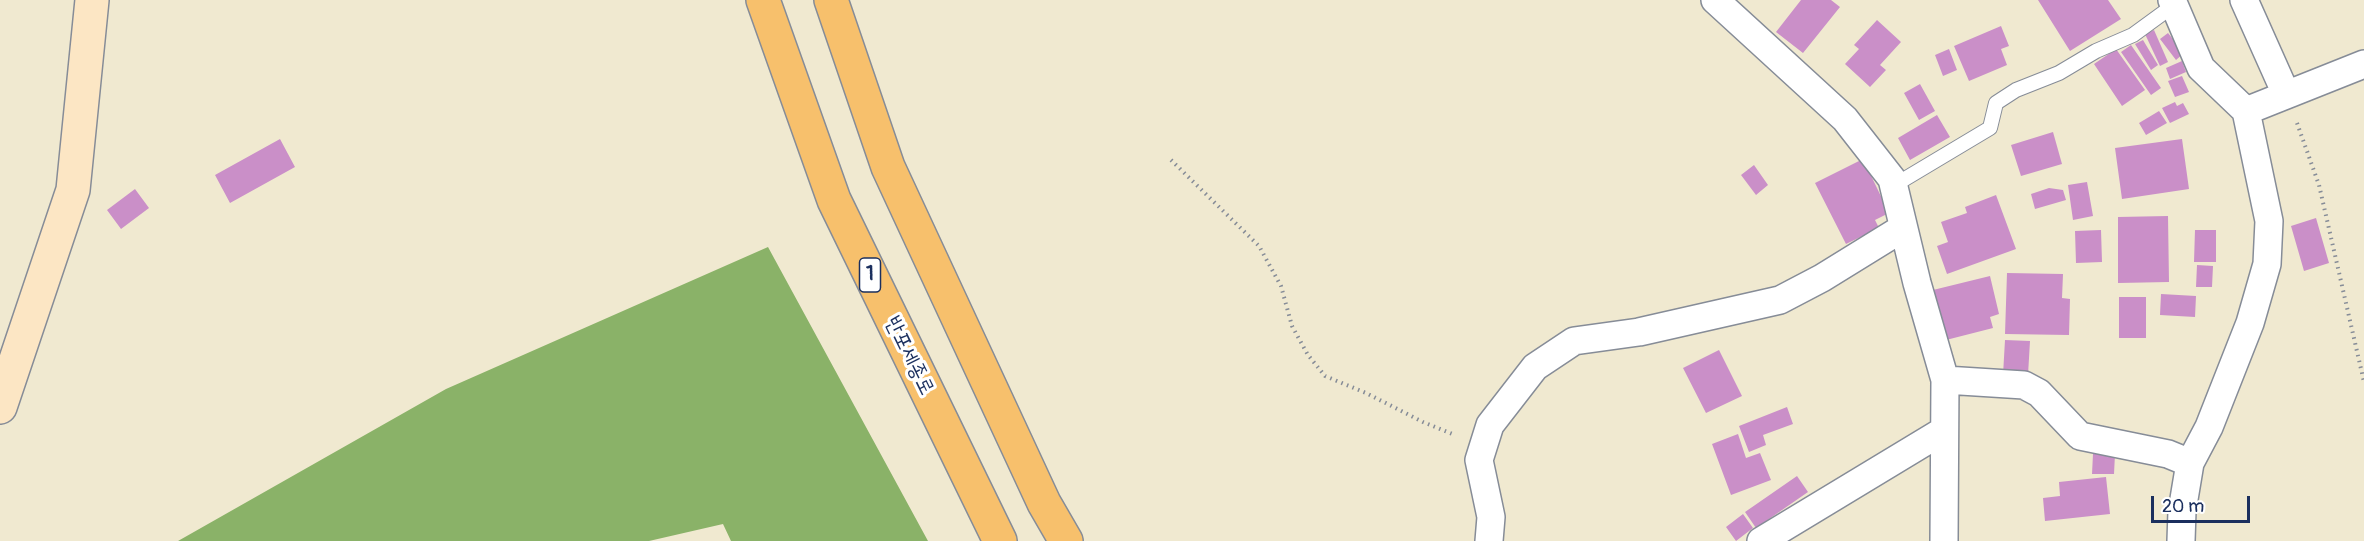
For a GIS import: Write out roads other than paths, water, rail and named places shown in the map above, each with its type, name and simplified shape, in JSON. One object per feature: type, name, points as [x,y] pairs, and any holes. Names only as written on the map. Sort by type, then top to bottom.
[{"type":"highway","name":"반포세종로","points":[[763,0],[834,200],[1000,541]]},
{"type":"highway","points":[[831,0],[888,167],[1044,503],[1066,541]]},
{"type":"street","points":[[0,407],[73,190],[92,0]]},
{"type":"street","points":[[1715,0],[1845,119],[1892,179],[1945,380],[1944,541]]},
{"type":"street","points":[[2244,0],[2286,94]]},
{"type":"street","points":[[2173,2],[2201,68],[2246,111],[2269,221],[2267,264],[2250,323],[2209,426],[2190,463],[2182,511],[2181,541]]},
{"type":"street","points":[[2246,111],[2364,64]]},
{"type":"street","points":[[1489,541],[1491,517],[1479,460],[1490,425],[1535,367],[1574,341],[1640,332],[1780,300],[1822,278],[1904,228]]},
{"type":"street","points":[[1945,380],[2024,385],[2039,393],[2080,436],[2168,454],[2190,463]]},
{"type":"street","points":[[1761,541],[1943,432]]},
{"type":"lane","points":[[1893,186],[1990,128],[1996,104],[2016,90],[2059,73],[2096,51],[2133,35],[2173,2]]}]
